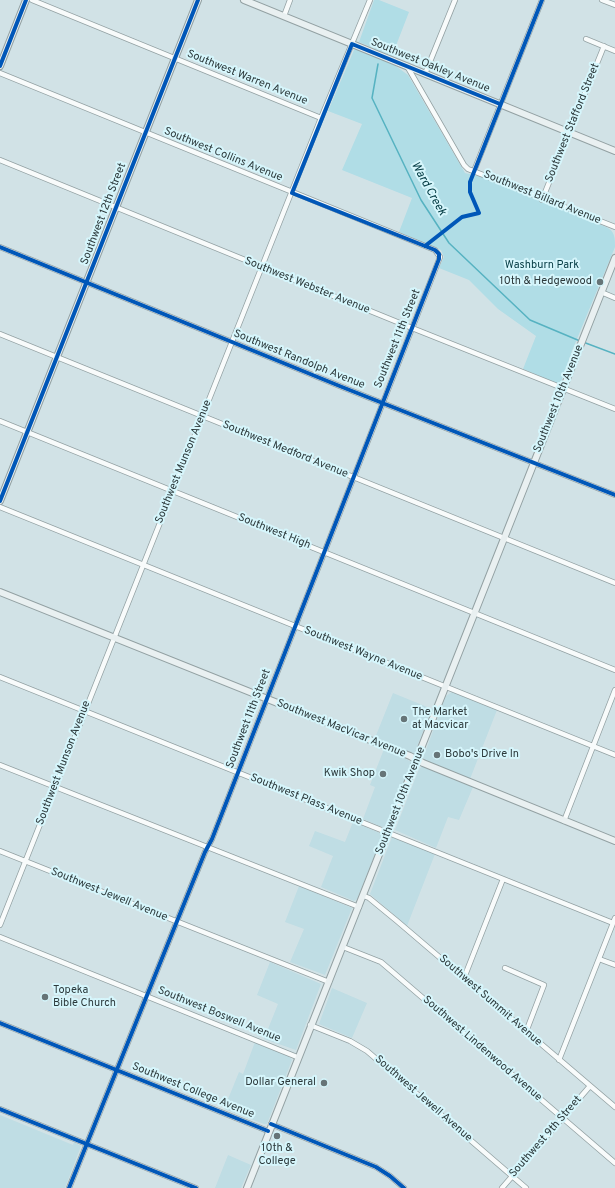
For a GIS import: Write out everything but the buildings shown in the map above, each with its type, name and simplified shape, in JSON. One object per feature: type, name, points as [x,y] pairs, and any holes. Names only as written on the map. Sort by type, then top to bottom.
[{"type":"main road","points":[[0,66],[26,0]]},
{"type":"main road","name":"Southwest 12th Street","points":[[0,502],[198,0]]},
{"type":"main road","name":"Southwest Oakley Avenue","points":[[244,0],[615,151]]},
{"type":"main road","name":"Southwest 10th Avenue","points":[[247,1188],[297,1057],[364,896],[615,258]]},
{"type":"main road","name":"Southwest MacVicar Avenue","points":[[0,592],[615,841]]},
{"type":"street","name":"Southwest Warren Avenue","points":[[32,0],[321,118]]},
{"type":"street","points":[[284,16],[290,0]]},
{"type":"street","name":"Southwest Munson Avenue","points":[[0,925],[321,118],[370,0]]},
{"type":"street","points":[[425,74],[455,0]]},
{"type":"street","points":[[474,171],[542,0]]},
{"type":"street","points":[[602,0],[615,5]]},
{"type":"street","points":[[586,39],[615,51]]},
{"type":"street","name":"Southwest Stafford Street","points":[[542,200],[604,46]]},
{"type":"street","name":"Southwest Billard Avenue","points":[[407,66],[464,165],[474,171],[542,200],[615,227]]},
{"type":"street","name":"Southwest Collins Avenue","points":[[0,73],[435,250],[439,254]]},
{"type":"street","name":"Southwest Webster Avenue","points":[[0,160],[262,268],[615,409]]},
{"type":"street","name":"Southwest Randolph Avenue","points":[[0,247],[382,403],[615,495]]},
{"type":"street","name":"Southwest 11th Street","points":[[69,1188],[176,922],[238,773],[439,259],[439,254]]},
{"type":"street","points":[[601,292],[615,298]]},
{"type":"street","name":"Southwest Medford Avenue","points":[[0,334],[615,583]]},
{"type":"street","name":"Southwest High","points":[[0,421],[615,670]]},
{"type":"street","name":"Southwest Wayne Avenue","points":[[0,507],[615,755]]},
{"type":"street","name":"Southwest Plass Avenue","points":[[0,677],[503,879],[614,921]]},
{"type":"street","points":[[564,821],[615,690]]},
{"type":"street","points":[[0,765],[359,907]]},
{"type":"street","name":"Southwest Jewell Avenue","points":[[0,851],[329,982]]},
{"type":"street","points":[[464,978],[503,879]]},
{"type":"street","name":"Southwest Summit Avenue","points":[[364,896],[369,898],[397,921],[615,1107]]},
{"type":"street","points":[[559,1060],[614,921]]},
{"type":"street","name":"Southwest Boswell Avenue","points":[[0,937],[297,1057]]},
{"type":"street","name":"Southwest Lindenwood Avenue","points":[[343,947],[381,962],[615,1163]]},
{"type":"street","points":[[599,959],[615,965]]},
{"type":"street","points":[[505,968],[544,985],[526,1032]]},
{"type":"street","name":"Southwest College Avenue","points":[[0,1023],[268,1131]]},
{"type":"street","name":"Southwest Jewell Avenue","points":[[310,1026],[350,1042],[367,1051],[526,1188]]},
{"type":"street","name":"Southwest 9th Street","points":[[502,1188],[590,1086]]},
{"type":"street","points":[[0,1109],[196,1188]]},
{"type":"street","points":[[271,1124],[376,1167],[404,1188]]},
{"type":"shaded area","points":[[452,692],[497,710],[470,779],[428,762],[423,758],[446,696]]},
{"type":"shaded area","points":[[393,693],[432,709],[414,754],[375,738]]},
{"type":"shaded area","points":[[384,749],[412,762],[387,825],[382,827],[363,819],[375,787],[370,785]]},
{"type":"shaded area","points":[[423,766],[473,787],[459,820],[448,817],[436,848],[395,830],[419,769]]},
{"type":"shaded area","points":[[353,822],[380,833],[382,837],[357,899],[354,901],[321,887],[333,856],[309,846],[315,831],[345,842]]},
{"type":"shaded area","points":[[392,837],[435,854],[407,926],[370,894]]},
{"type":"shaded area","points":[[299,886],[352,908],[325,975],[290,962],[304,929],[285,922]]},
{"type":"shaded area","points":[[270,962],[321,984],[296,1050],[264,1039],[278,1004],[257,995]]},
{"type":"shaded area","points":[[332,988],[367,1003],[352,1038],[319,1024]]},
{"type":"shaded area","points":[[255,1042],[289,1056],[292,1060],[267,1124],[224,1109],[239,1072],[243,1074]]},
{"type":"shaded area","points":[[0,1115],[73,1145],[74,1142],[81,1146],[65,1188],[0,1188]]},
{"type":"shaded area","points":[[228,1155],[251,1165],[241,1188],[215,1188]]},
{"type":"green space","points":[[374,0],[379,0],[409,12],[392,56],[359,42]]},
{"type":"green space","name":"Washburn Park","points":[[354,50],[359,50],[393,64],[408,75],[465,173],[482,177],[606,227],[613,233],[615,238],[615,247],[572,351],[561,382],[556,383],[523,369],[536,336],[498,309],[469,280],[439,268],[444,257],[441,250],[399,232],[412,198],[342,170],[362,124],[328,111]]},
{"type":"waterway","name":"Ward Creek","points":[[378,64],[372,98],[421,200],[449,243],[530,320],[580,341]]},
{"type":"waterway","name":"Ward Creek","points":[[583,342],[615,354]]},
{"type":"cycle path","points":[[0,66],[26,0]]},
{"type":"cycle path","points":[[0,501],[198,0]]},
{"type":"cycle path","points":[[425,246],[462,217],[479,213],[470,192],[470,182],[542,0]]},
{"type":"cycle path","points":[[69,1188],[205,852],[212,839],[439,259],[439,254],[435,250],[292,193],[352,44],[500,104]]},
{"type":"cycle path","points":[[0,247],[342,387],[615,495]]},
{"type":"cycle path","points":[[0,1023],[268,1131]]},
{"type":"cycle path","points":[[0,1109],[196,1188]]},
{"type":"cycle path","points":[[271,1124],[376,1167],[404,1188]]},
{"type":"place","name":"10th & Hedgewood","points":[[600,282]]},
{"type":"place","name":"The Market at Macvicar","points":[[404,719]]},
{"type":"place","name":"Bobo's Drive In","points":[[437,755]]},
{"type":"place","name":"Kwik Shop","points":[[383,774]]},
{"type":"place","name":"Topeka Bible Church","points":[[45,997]]},
{"type":"place","name":"Dollar General","points":[[324,1083]]},
{"type":"place","name":"10th & College","points":[[277,1136]]}]
